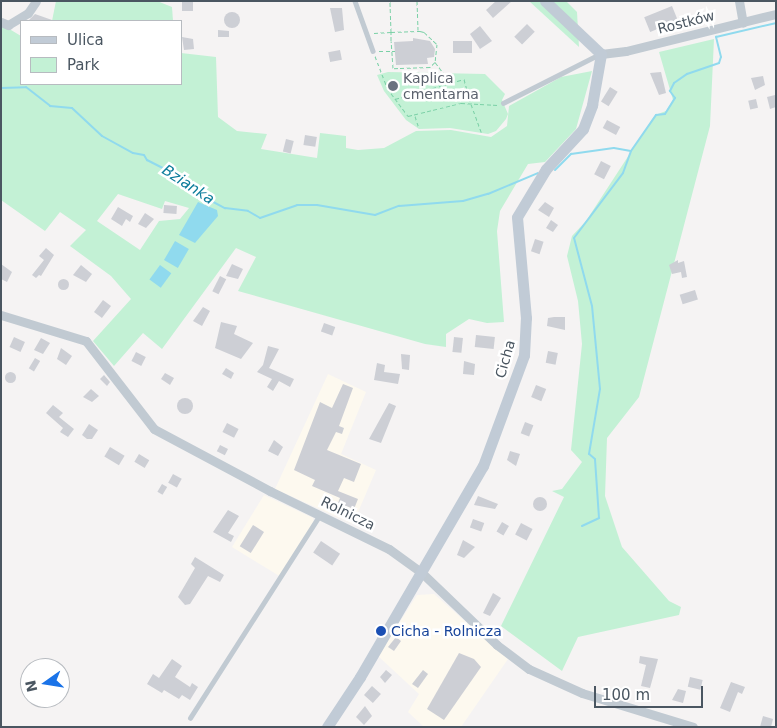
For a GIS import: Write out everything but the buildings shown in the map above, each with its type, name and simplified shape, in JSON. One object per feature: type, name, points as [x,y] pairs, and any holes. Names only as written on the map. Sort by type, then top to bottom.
[{"type":"street","points":[[1,22],[8,25],[28,14],[36,1]]},
{"type":"street","points":[[545,1],[601,54]]},
{"type":"street","points":[[739,1],[743,22]]},
{"type":"street","name":"Rostków","points":[[601,54],[626,51],[776,14]]},
{"type":"street","name":"Cicha","points":[[326,727],[360,677],[484,466],[524,355],[526,327],[517,217],[546,169],[583,129],[592,105],[601,54]]},
{"type":"street","name":"Rolnicza","points":[[1,316],[86,341],[154,429],[389,549],[421,572],[497,646],[529,669],[582,693],[692,727]]},
{"type":"lane","points":[[355,1],[373,51]]},
{"type":"lane","points":[[503,104],[601,54]]},
{"type":"lane","points":[[190,718],[320,515]]},
{"type":"path","points":[[366,33],[391,32],[418,31],[431,36],[437,44],[434,62],[430,67],[393,68],[391,32],[390,1]]},
{"type":"path","points":[[417,1],[418,31]]},
{"type":"path","points":[[395,51],[373,51],[387,88],[408,116],[470,103],[490,106],[503,104]]},
{"type":"path","points":[[434,62],[450,83]]},
{"type":"path","points":[[396,99],[464,79],[470,103],[481,132]]},
{"type":"path","points":[[415,116],[419,128]]},
{"type":"shaded area","points":[[328,374],[366,392],[341,454],[376,470],[353,524],[275,489]]},
{"type":"shaded area","points":[[264,495],[313,518],[314,524],[281,577],[232,547]]},
{"type":"shaded area","points":[[434,594],[508,659],[461,727],[424,727],[408,712],[419,694],[378,656],[417,595]]},
{"type":"green space","points":[[56,1],[157,1],[172,7],[173,20],[52,20]]},
{"type":"green space","points":[[529,1],[566,1],[577,12],[579,47]]},
{"type":"green space","points":[[1,24],[20,35],[20,85],[182,85],[182,53],[216,57],[218,117],[237,131],[267,134],[261,149],[317,158],[320,133],[346,136],[346,148],[358,150],[384,148],[416,131],[451,130],[491,137],[507,126],[509,106],[561,77],[592,71],[576,129],[545,162],[528,164],[500,211],[497,231],[504,322],[487,323],[469,319],[446,334],[446,347],[425,344],[238,291],[256,257],[236,248],[162,349],[143,333],[114,366],[93,341],[131,299],[111,276],[70,246],[86,230],[60,212],[45,231],[1,200]],"holes":[[[118,194],[162,209],[165,201],[189,208],[180,219],[159,221],[140,250],[97,221]]]},
{"type":"green space","points":[[714,39],[710,126],[639,397],[607,438],[605,496],[622,547],[669,601],[681,607],[679,615],[578,637],[562,671],[501,626],[564,497],[552,491],[562,489],[582,462],[571,450],[582,344],[578,301],[567,256],[572,236],[586,221],[655,115],[666,111],[673,100],[659,52]]},
{"type":"green space","points":[[388,72],[485,74],[505,94],[502,100],[508,114],[496,131],[488,134],[450,128],[419,129],[406,120],[384,91],[377,75]]},
{"type":"water","points":[[198,202],[217,210],[218,216],[195,243],[179,235]]},
{"type":"water","points":[[175,241],[189,249],[178,268],[164,260]]},
{"type":"water","points":[[160,265],[171,273],[161,288],[149,280]]},
{"type":"waterway","name":"Bzianka","points":[[555,170],[571,154],[614,148],[631,151],[656,115],[665,114],[675,98],[670,91],[674,83],[687,74],[719,63],[721,57],[716,37],[776,23]]},
{"type":"waterway","name":"Bzianka","points":[[1,88],[26,87],[50,106],[72,108],[102,136],[133,153],[144,155],[147,160],[171,172],[204,197],[225,208],[248,211],[260,218],[297,205],[317,205],[375,215],[399,206],[463,201],[488,194],[538,173]]},
{"type":"waterway","points":[[582,526],[599,518],[595,459],[589,454],[600,389],[592,306],[574,238],[623,173],[631,151]]},
{"type":"place","name":"Kaplica cmentarna","points":[[393,86]]},
{"type":"place","name":"Cicha - Rolnicza","points":[[381,631]]}]
